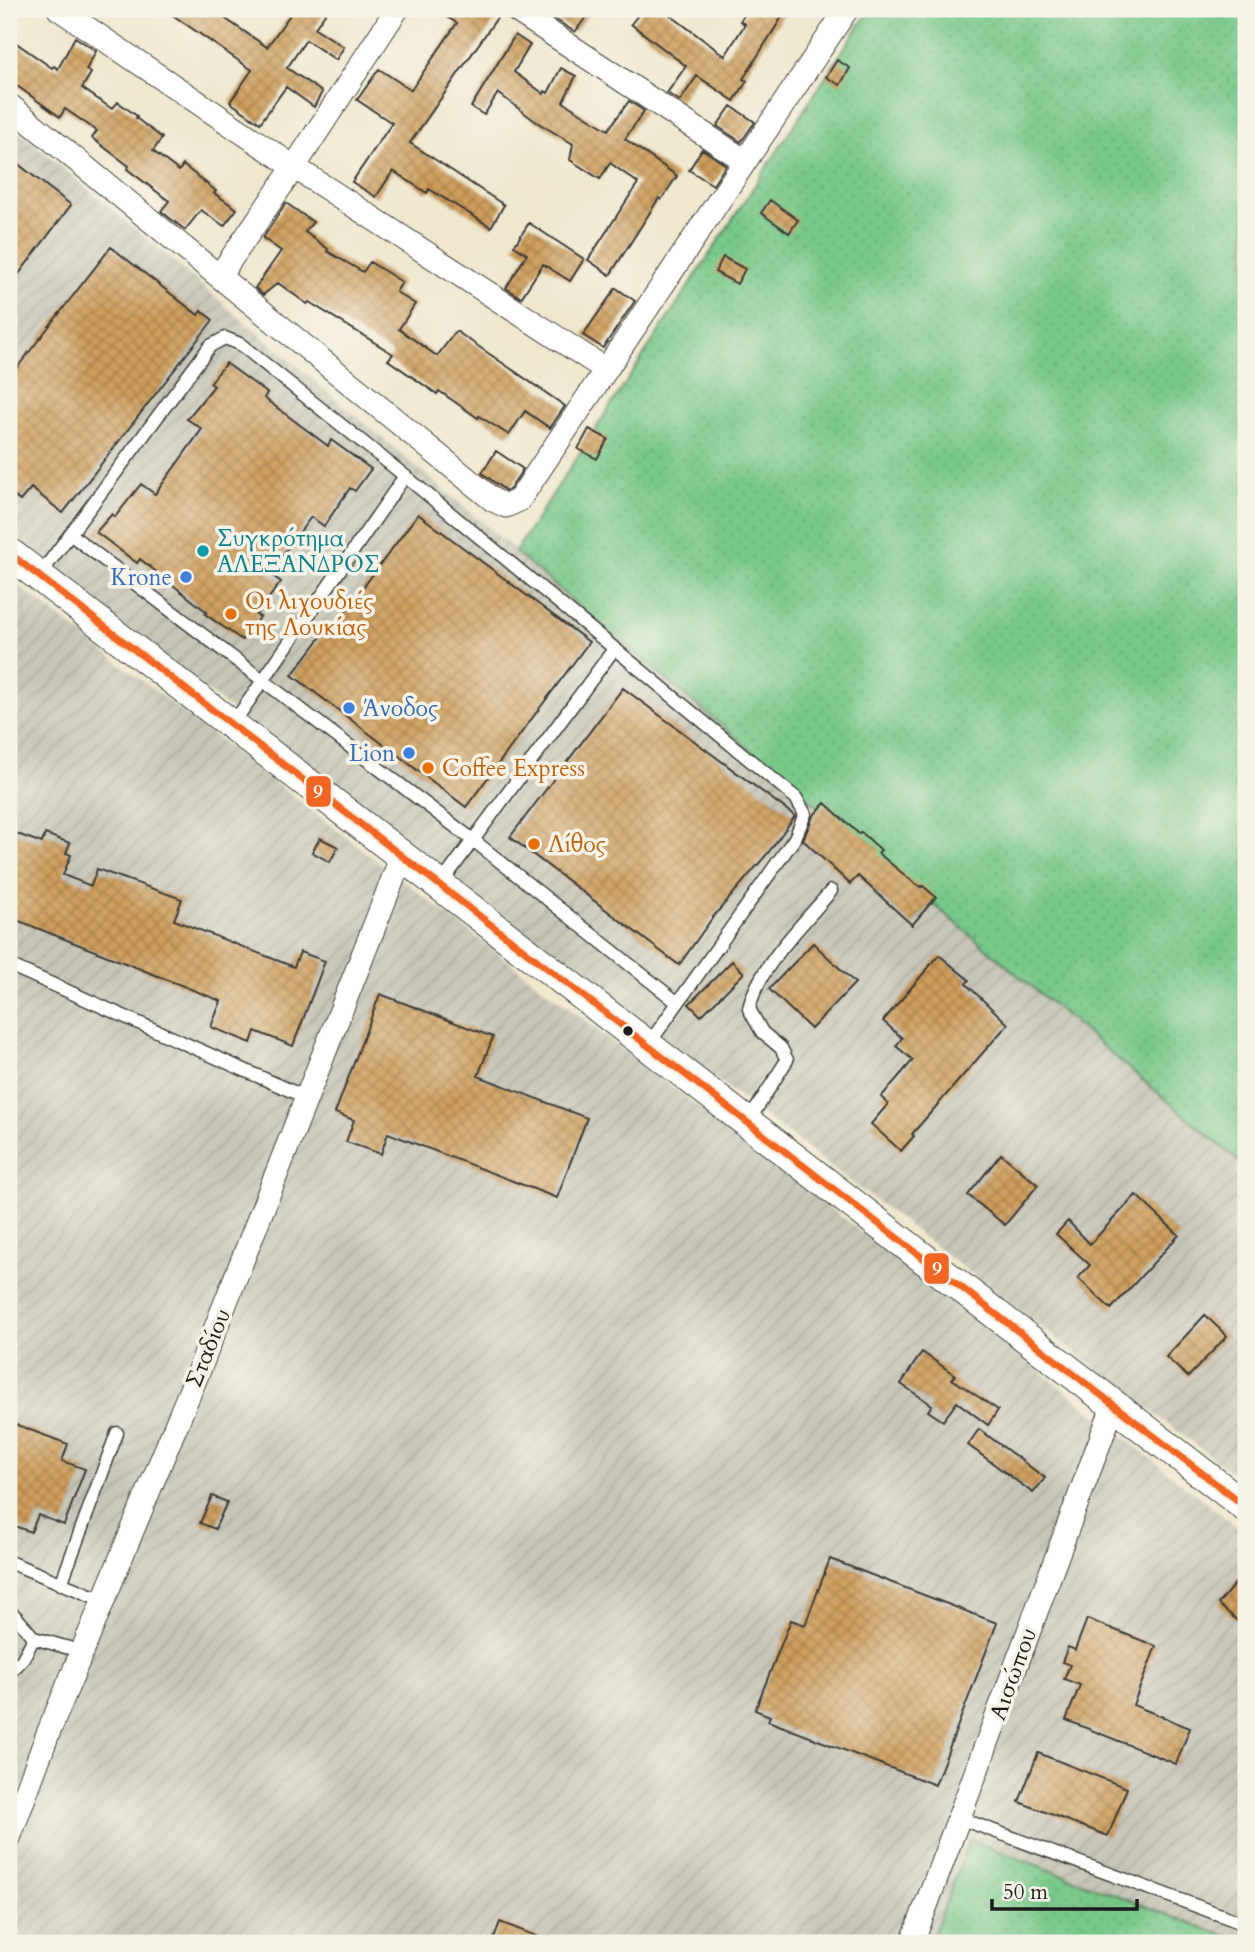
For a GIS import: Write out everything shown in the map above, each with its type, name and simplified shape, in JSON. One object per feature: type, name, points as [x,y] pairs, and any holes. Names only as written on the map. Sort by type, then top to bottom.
[{"type":"street","points":[[60,9],[294,167],[605,369]]},
{"type":"street","points":[[220,275],[397,9]]},
{"type":"street","points":[[514,9],[745,161]]},
{"type":"street","points":[[9,105],[493,500],[506,506],[519,500],[846,9]]},
{"type":"street","points":[[9,553],[1246,1507]]},
{"type":"street","name":"Σταδίου","points":[[9,1838],[47,1736],[105,1601],[402,856]]},
{"type":"street","name":"Αισώπου","points":[[912,1943],[1114,1404]]},
{"type":"lane","points":[[38,576],[210,346],[225,338],[240,344],[405,476],[796,798],[805,814],[795,838],[648,1045]]},
{"type":"lane","points":[[232,725],[405,476]]},
{"type":"lane","points":[[70,534],[473,840],[678,1003]]},
{"type":"lane","points":[[440,885],[614,649]]},
{"type":"lane","points":[[748,1123],[787,1060],[781,1048],[762,1031],[748,1009],[751,998],[762,974],[831,891]]},
{"type":"lane","points":[[9,965],[307,1098]]},
{"type":"lane","points":[[61,1584],[117,1433]]},
{"type":"lane","points":[[9,1562],[105,1601]]},
{"type":"lane","points":[[9,1611],[34,1638],[83,1652]]},
{"type":"lane","points":[[9,1673],[22,1660],[34,1638]]},
{"type":"lane","points":[[959,1818],[1245,1924]]},
{"type":"shaded area","points":[[9,123],[1246,1167],[1246,1483],[9,540]]},
{"type":"shaded area","points":[[9,579],[940,1292],[1246,1534],[1246,1943],[970,1840],[930,1943],[9,1943]]},
{"type":"green space","points":[[870,9],[1246,9],[1246,1167],[515,552]]},
{"type":"green space","points":[[970,1840],[1244,1943],[930,1943]]},
{"type":"building","points":[[164,9],[211,9],[267,47],[294,9],[328,9],[315,28],[344,47],[336,60],[306,40],[287,68],[322,92],[314,107],[286,87],[260,123],[230,102],[252,70]]},
{"type":"building","points":[[433,9],[500,9],[501,12],[410,143],[504,205],[491,227],[429,189],[427,193],[393,171],[376,197],[352,182],[392,123],[357,100],[379,69],[411,90],[457,23]]},
{"type":"building","points":[[539,9],[592,9],[575,32]]},
{"type":"building","points":[[643,9],[662,9],[725,56],[745,24],[740,21],[749,9],[787,9],[743,79],[747,81],[734,101],[697,76],[680,101],[667,93],[686,66],[631,24]]},
{"type":"building","points":[[515,35],[530,45],[514,72],[544,94],[545,91],[548,93],[561,68],[576,76],[563,102],[608,130],[629,101],[644,111],[625,139],[677,176],[661,200],[659,198],[610,275],[588,260],[638,183],[610,163],[600,179],[570,160],[573,144],[535,121],[498,93],[484,115],[471,107]]},
{"type":"building","points":[[75,37],[96,51],[86,70],[91,73],[82,88],[112,109],[118,102],[137,116],[136,118],[162,138],[153,151],[179,171],[183,165],[216,191],[214,193],[237,209],[224,226],[201,210],[185,230],[161,211],[169,201],[92,138],[97,131],[65,109],[60,117],[9,80],[9,38],[52,68],[54,66],[58,69]]},
{"type":"building","points":[[837,60],[850,68],[840,85],[826,77]]},
{"type":"building","points":[[731,106],[755,122],[741,142],[717,126]]},
{"type":"building","points":[[702,149],[726,165],[713,185],[689,170]]},
{"type":"building","points":[[9,157],[71,205],[9,287]]},
{"type":"building","points":[[770,200],[798,220],[789,233],[761,213]]},
{"type":"building","points":[[286,203],[313,222],[305,232],[328,249],[327,251],[363,272],[370,262],[402,282],[396,292],[415,304],[399,329],[437,356],[456,331],[565,406],[550,428],[525,411],[509,435],[479,416],[478,418],[439,391],[437,394],[388,360],[393,354],[309,302],[307,304],[278,283],[263,295],[255,288],[281,251],[263,238]]},
{"type":"building","points":[[529,223],[584,259],[570,281],[543,264],[521,298],[506,288],[527,254],[514,246]]},
{"type":"building","points":[[111,247],[198,315],[201,311],[213,320],[63,513],[31,488],[20,501],[9,492],[9,378]]},
{"type":"building","points":[[723,257],[745,269],[737,284],[715,272]]},
{"type":"building","points":[[616,288],[635,301],[603,348],[583,335]]},
{"type":"building","points":[[226,363],[267,393],[264,398],[328,446],[331,440],[371,469],[355,491],[350,488],[324,526],[311,517],[269,573],[281,582],[256,615],[260,617],[242,640],[205,614],[207,612],[140,559],[137,563],[96,532],[112,514],[115,517],[141,484],[155,494],[202,429],[187,419],[214,386],[210,383]]},
{"type":"building","points":[[589,429],[608,439],[597,459],[578,449]]},
{"type":"building","points":[[496,451],[523,469],[506,491],[482,473]]},
{"type":"building","points":[[418,514],[589,642],[466,807],[292,675],[330,625],[333,628]]},
{"type":"building","points":[[623,688],[795,816],[768,853],[713,917],[679,965],[510,837]]},
{"type":"building","points":[[825,803],[881,850],[878,853],[936,897],[912,925],[858,876],[850,884],[803,840],[813,816]]},
{"type":"building","points":[[9,831],[42,843],[45,834],[70,843],[66,853],[71,855],[63,875],[91,886],[97,869],[182,899],[174,920],[294,967],[300,952],[325,961],[293,1046],[255,1031],[251,1043],[211,1027],[221,1001],[9,917]]},
{"type":"building","points":[[320,838],[338,847],[330,862],[312,852]]},
{"type":"building","points":[[813,943],[855,983],[811,1029],[769,989]]},
{"type":"building","points":[[939,955],[969,980],[966,984],[1008,1024],[912,1134],[914,1136],[901,1151],[871,1124],[888,1104],[881,1097],[913,1060],[896,1046],[902,1038],[883,1021]]},
{"type":"building","points":[[732,961],[744,973],[701,1016],[689,1004]]},
{"type":"building","points":[[380,994],[493,1037],[478,1076],[587,1118],[557,1198],[388,1133],[381,1154],[346,1142],[354,1120],[335,1113]]},
{"type":"building","points":[[1001,1154],[1038,1185],[1005,1225],[968,1195]]},
{"type":"building","points":[[1136,1195],[1179,1235],[1111,1309],[1078,1278],[1090,1265],[1056,1234],[1068,1221],[1090,1244]]},
{"type":"building","points":[[1205,1315],[1227,1336],[1188,1377],[1166,1357]]},
{"type":"building","points":[[922,1352],[955,1375],[952,1379],[998,1410],[988,1425],[957,1402],[943,1421],[928,1411],[932,1405],[901,1384]]},
{"type":"building","points":[[9,1422],[68,1444],[62,1461],[85,1469],[64,1525],[38,1515],[31,1532],[9,1524]]},
{"type":"building","points":[[979,1429],[1045,1478],[1033,1493],[968,1445]]},
{"type":"building","points":[[212,1496],[227,1502],[215,1529],[200,1523]]},
{"type":"building","points":[[830,1559],[997,1623],[935,1785],[768,1721],[770,1716],[755,1710],[791,1620],[805,1625]]},
{"type":"building","points":[[1246,1570],[1246,1628],[1218,1604]]},
{"type":"building","points":[[1087,1619],[1156,1646],[1133,1705],[1190,1728],[1176,1764],[1066,1720],[1080,1685],[1064,1679],[1070,1665],[1062,1662],[1068,1647],[1075,1650]]},
{"type":"building","points":[[1038,1753],[1127,1788],[1108,1836],[1019,1802]]},
{"type":"building","points":[[500,1922],[551,1942],[551,1943],[492,1943]]},
{"type":"transit line","name":"9","points":[[9,553],[1246,1507]]},
{"type":"place","name":"Συγκρότημα ΑΛΕΞΑΝΔΡΟΣ","points":[[203,551]]},
{"type":"place","name":"Krone","points":[[186,577]]},
{"type":"place","name":"Οι λιχουδιές της Λουκίας","points":[[231,614]]},
{"type":"place","name":"Άνοδος","points":[[349,708]]},
{"type":"place","name":"Lion","points":[[409,753]]},
{"type":"place","name":"Coffee Express","points":[[428,768]]},
{"type":"place","name":"Λίθος","points":[[534,844]]}]
